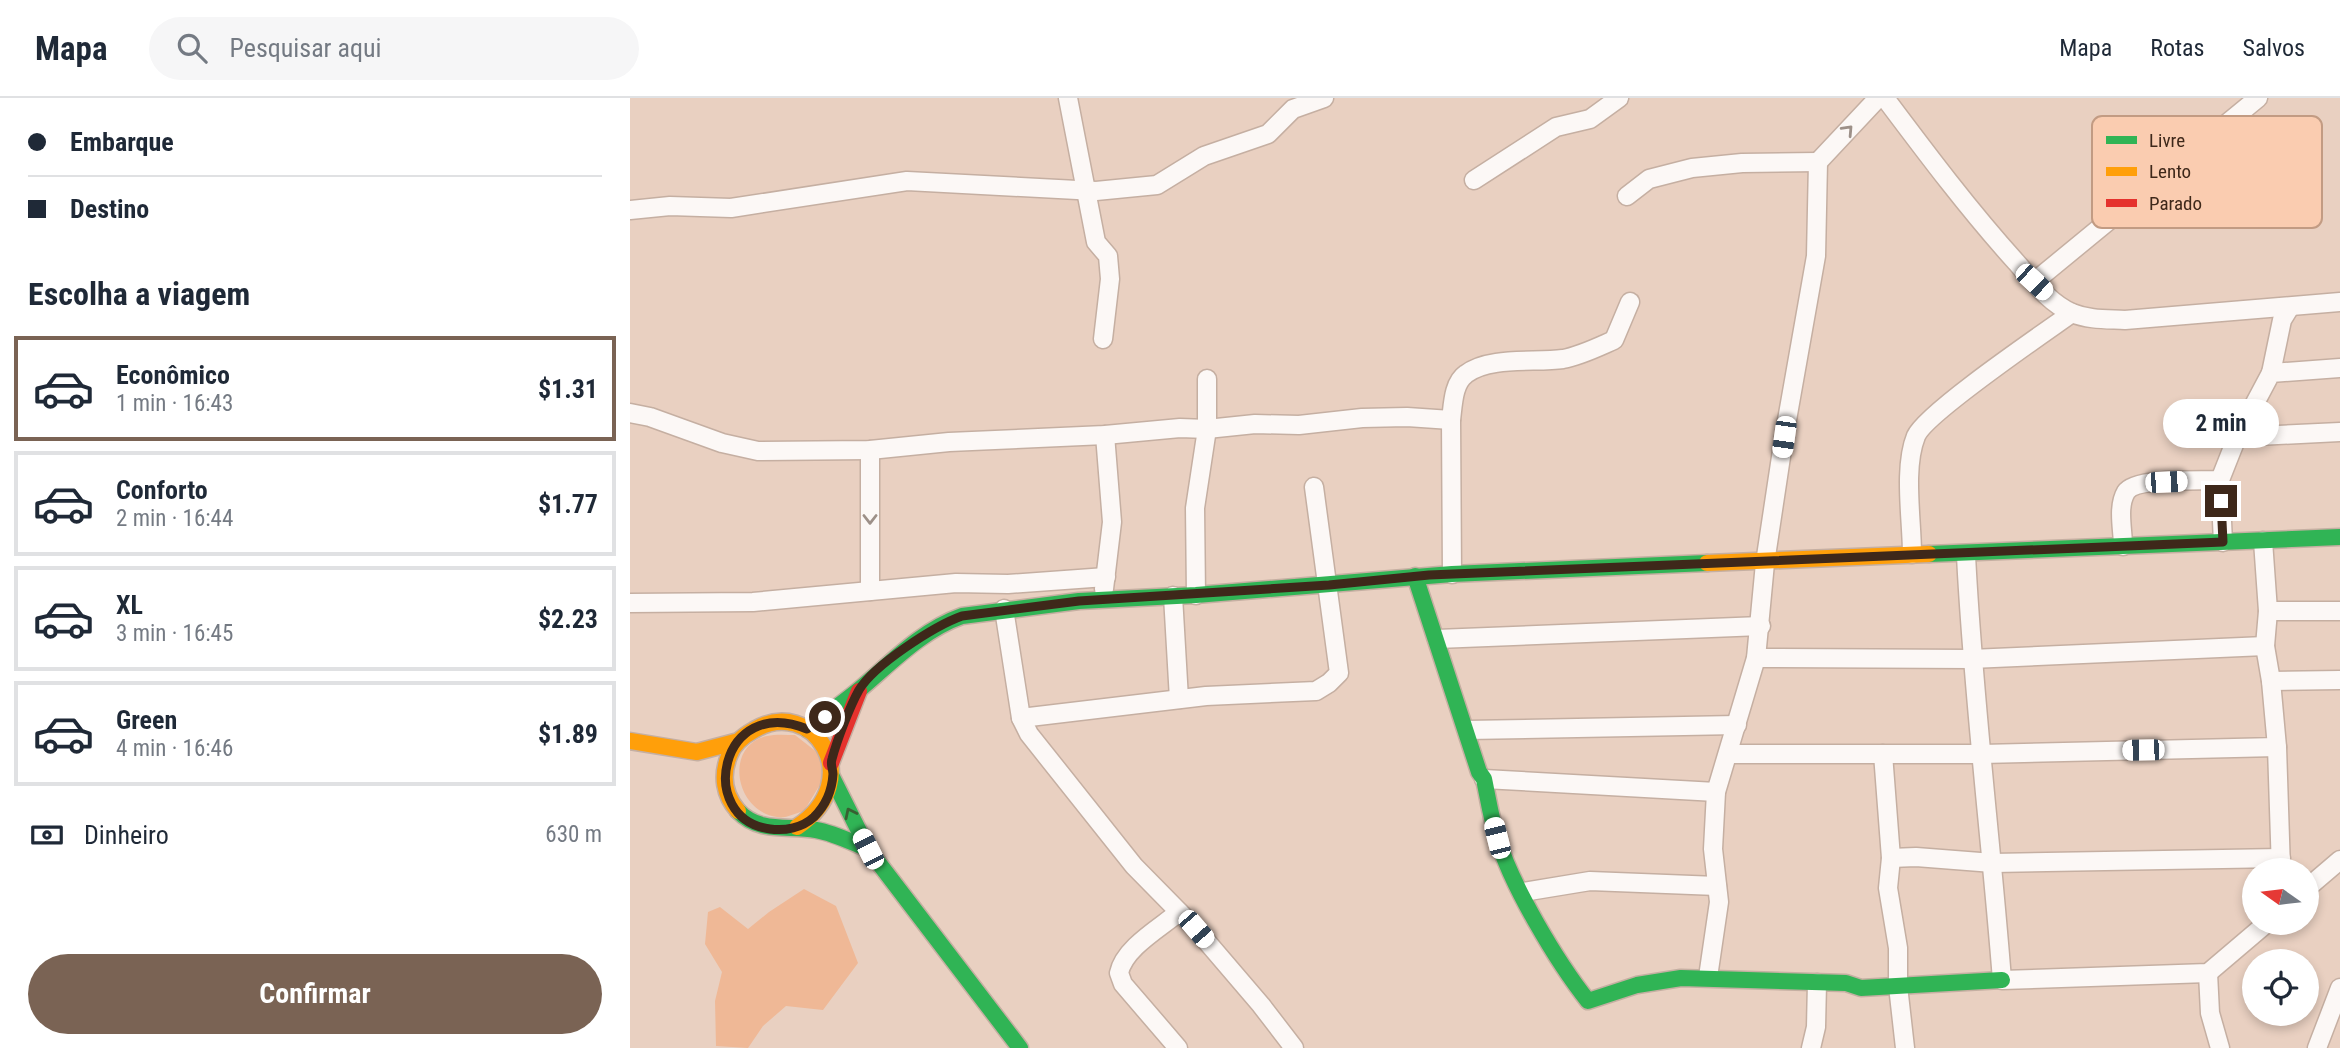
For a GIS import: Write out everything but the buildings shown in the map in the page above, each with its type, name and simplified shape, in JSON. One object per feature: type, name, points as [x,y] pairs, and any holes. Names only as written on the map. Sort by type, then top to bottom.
[{"type":"street","points":[[1068,98],[1096,242],[1108,256],[1110,279],[1103,340]]},
{"type":"street","points":[[630,210],[670,206],[731,208],[907,181],[1085,190],[1157,185],[1204,156],[1268,134],[1292,104],[1324,98]]},
{"type":"street","points":[[1474,180],[1556,127],[1590,118],[1619,98]]},
{"type":"street","points":[[1708,977],[1719,902],[1713,849],[1716,792],[1756,658],[1765,563],[1816,256],[1818,162],[1878,98]]},
{"type":"street","points":[[1885,98],[1973,214],[2034,282],[2059,306],[2072,313],[2091,319],[2125,320],[2340,302]]},
{"type":"street","points":[[2236,116],[2258,98]]},
{"type":"street","points":[[1627,196],[1649,179],[1692,168],[1742,163],[1818,162]]},
{"type":"street","points":[[2034,282],[2100,228]]},
{"type":"street","points":[[1452,574],[1451,419],[1454,394],[1464,374],[1481,367],[1510,362],[1564,359],[1614,340],[1630,302]]},
{"type":"street","points":[[2223,542],[2220,480],[2237,437],[2271,373],[2282,320],[2291,307]]},
{"type":"street","points":[[1912,554],[1910,459],[1917,434],[1937,413],[2072,313]]},
{"type":"street","points":[[2271,373],[2340,368]]},
{"type":"street","points":[[1196,595],[1195,508],[1207,429],[1207,379]]},
{"type":"street","points":[[630,413],[650,416],[722,443],[758,451],[870,450],[949,442],[1105,435],[1180,428],[1207,429],[1255,424],[1299,425],[1407,416],[1451,419]]},
{"type":"street","points":[[2237,437],[2340,432]]},
{"type":"street","points":[[1103,599],[1112,522],[1105,435]]},
{"type":"street","points":[[870,450],[870,591]]},
{"type":"street","points":[[2123,546],[2121,507],[2126,491],[2138,483],[2220,480]]},
{"type":"street","points":[[1021,718],[1179,699],[1316,691],[1329,683],[1339,673],[1314,487]]},
{"type":"street","points":[[807,729],[860,689],[896,656],[945,622],[962,616],[1004,609],[1103,599],[1196,595],[1452,574],[1765,563],[1912,554],[1966,555],[2340,537]]},
{"type":"street","points":[[2263,541],[2269,611],[2264,646],[2271,681],[2277,747],[2281,858]]},
{"type":"street","points":[[1966,555],[1971,659],[1993,863],[2002,980]]},
{"type":"street","points":[[1415,576],[1479,772],[1484,779],[1497,838],[1511,873],[1567,975],[1588,1001],[1637,985],[1708,977],[1846,984],[1861,989],[2002,980],[2208,973],[2252,935]]},
{"type":"street","points":[[630,603],[753,602],[973,582],[1008,584],[1106,577]]},
{"type":"street","points":[[1173,596],[1179,699]]},
{"type":"street","points":[[1004,609],[1021,718],[1029,734],[1134,866],[1261,1004],[1294,1048]]},
{"type":"street","points":[[2269,611],[2340,611]]},
{"type":"street","points":[[1437,639],[1761,625]]},
{"type":"street","points":[[1756,658],[1971,659],[2264,646]]},
{"type":"street","points":[[2271,681],[2340,680]]},
{"type":"street","points":[[797,827],[812,819],[824,806],[831,790],[832,770],[860,689]]},
{"type":"street","points":[[868,849],[819,830],[797,827],[779,830],[762,828],[746,820],[734,807],[726,792],[724,774],[735,743],[761,724],[776,721],[807,729],[820,740],[868,849],[1020,1048]]},
{"type":"street","points":[[1467,730],[1737,725]]},
{"type":"street","points":[[630,741],[697,752],[735,743]]},
{"type":"street","points":[[1729,754],[1982,754],[2277,747]]},
{"type":"street","points":[[697,752],[724,774]]},
{"type":"street","points":[[1883,754],[1891,858],[1888,888],[1898,948],[1898,986],[1905,1048]]},
{"type":"street","points":[[1484,779],[1716,792]]},
{"type":"street","points":[[1891,858],[1916,857],[1993,863],[2242,864]]},
{"type":"street","points":[[2319,878],[2340,860]]},
{"type":"street","points":[[1523,892],[1590,881],[1717,886]]},
{"type":"street","points":[[1178,1048],[1123,984],[1119,973],[1124,961],[1134,950],[1179,912]]},
{"type":"street","points":[[2208,973],[2210,1013],[2220,1048]]},
{"type":"street","points":[[1811,1048],[1816,1027],[1816,983]]},
{"type":"street","points":[[2317,1048],[2340,988]]},
{"type":"shaded area","points":[[770,735],[795,735],[818,753],[824,778],[804,811],[787,817],[777,817],[762,812],[751,803],[740,778],[740,764],[744,752],[753,742]]},
{"type":"shaded area","points":[[804,889],[836,906],[858,963],[823,1010],[786,1006],[763,1026],[748,1048],[716,1046],[715,1001],[722,972],[705,944],[708,912],[720,907],[748,929]]},
{"type":"traffic: fast","points":[[1929,554],[2340,537]]},
{"type":"traffic: fast","points":[[807,729],[921,638],[962,616],[1079,601],[1196,595],[1452,574],[1707,563]]},
{"type":"traffic: fast","points":[[1415,576],[1479,772],[1484,779],[1493,823],[1504,856],[1536,922],[1588,1001],[1637,985],[1681,978],[1846,983],[1861,988],[2002,980]]},
{"type":"traffic: fast","points":[[832,777],[868,849],[1020,1048]]},
{"type":"traffic: fast","points":[[738,811],[765,826],[823,831],[868,849]]},
{"type":"traffic: slow","points":[[1707,563],[1929,554]]},
{"type":"traffic: slow","points":[[738,811],[727,792],[725,778],[733,748],[754,730],[775,722],[795,724],[812,733],[824,747],[830,766],[829,787],[818,808],[797,827]]},
{"type":"traffic: slow","points":[[630,741],[697,752],[735,742]]},
{"type":"traffic: jam","points":[[831,763],[859,691]]},
{"type":"route","points":[[825,717],[807,729],[776,721],[761,724],[735,743],[724,774],[726,792],[734,807],[746,820],[762,828],[779,830],[797,827],[812,819],[824,806],[831,790],[831,763],[860,689],[896,656],[945,622],[962,616],[1079,601],[1196,595],[1429,575],[1765,563],[1912,554],[1966,555],[2223,542],[2221,501]]}]
